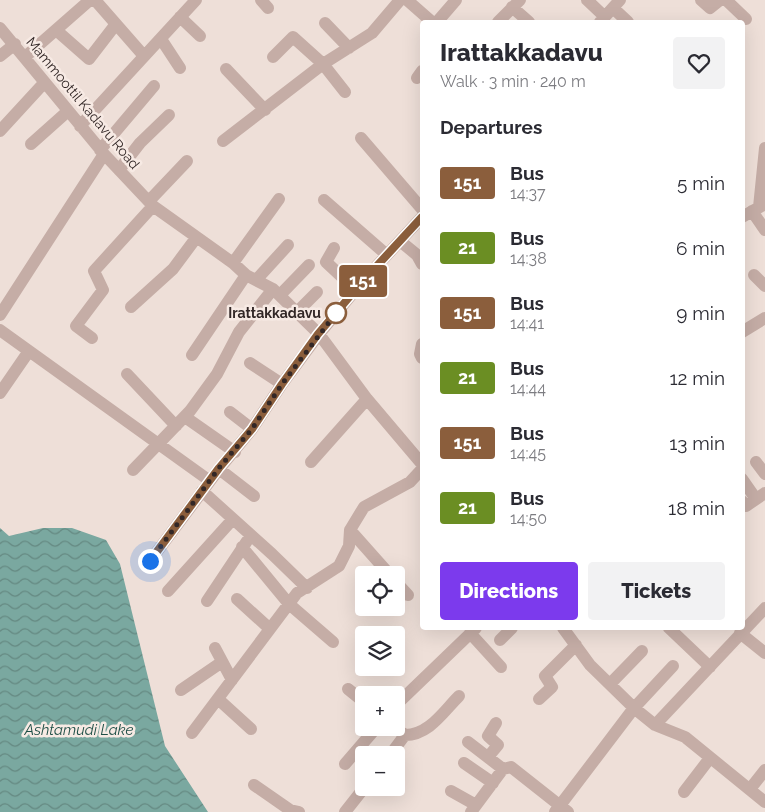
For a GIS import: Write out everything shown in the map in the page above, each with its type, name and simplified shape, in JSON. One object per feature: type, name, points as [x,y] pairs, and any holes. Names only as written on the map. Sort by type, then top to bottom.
[{"type":"street","points":[[25,58],[90,0]]},
{"type":"street","points":[[95,0],[144,56]]},
{"type":"street","points":[[31,144],[74,119],[144,56],[196,0]]},
{"type":"street","points":[[223,141],[323,64],[372,32],[400,0]]},
{"type":"street","points":[[407,0],[430,20]]},
{"type":"street","points":[[439,20],[456,0]]},
{"type":"street","points":[[587,0],[624,20]]},
{"type":"street","points":[[701,0],[710,8],[720,0]]},
{"type":"street","points":[[726,0],[746,19]]},
{"type":"street","points":[[500,20],[516,4],[528,20]]},
{"type":"street","points":[[180,17],[200,36]]},
{"type":"street","points":[[325,23],[349,48]]},
{"type":"street","points":[[56,30],[89,59],[116,24]]},
{"type":"street","name":"Mammoottil Kadavu Road","points":[[0,28],[102,152],[151,204],[251,277],[276,292],[297,312],[318,334],[367,399],[420,462]]},
{"type":"street","points":[[273,57],[293,37],[323,64],[345,92]]},
{"type":"street","points":[[161,39],[180,68]]},
{"type":"street","points":[[0,56],[15,44]]},
{"type":"street","points":[[226,69],[265,110]]},
{"type":"street","points":[[0,131],[44,83]]},
{"type":"street","points":[[0,315],[102,152],[154,86]]},
{"type":"street","points":[[74,119],[102,92]]},
{"type":"street","points":[[119,170],[140,143],[169,115]]},
{"type":"street","points":[[361,138],[420,207]]},
{"type":"street","points":[[765,148],[751,212],[765,230]]},
{"type":"street","points":[[92,338],[76,326],[103,290],[94,270],[187,162]]},
{"type":"street","points":[[233,263],[279,199]]},
{"type":"street","points":[[324,200],[387,255]]},
{"type":"street","points":[[150,561],[219,468],[235,452],[318,334],[420,219]]},
{"type":"street","points":[[131,307],[173,269],[196,238]]},
{"type":"street","points":[[400,241],[420,261]]},
{"type":"street","points":[[192,355],[251,277],[288,244]]},
{"type":"street","points":[[334,248],[326,262],[356,290]]},
{"type":"street","points":[[133,470],[185,417],[217,374],[239,332],[276,292],[309,265]]},
{"type":"street","points":[[754,275],[765,286]]},
{"type":"street","points":[[297,312],[317,292]]},
{"type":"street","points":[[745,330],[765,318]]},
{"type":"street","points":[[0,330],[158,444],[206,486],[233,519],[307,588]]},
{"type":"street","points":[[0,393],[29,351]]},
{"type":"street","points":[[250,363],[282,384]]},
{"type":"street","points":[[126,374],[176,426]]},
{"type":"street","points":[[311,462],[367,399]]},
{"type":"street","points":[[230,412],[252,429]]},
{"type":"street","points":[[185,417],[235,452]]},
{"type":"street","points":[[756,462],[765,474]]},
{"type":"street","points":[[219,468],[254,496]]},
{"type":"street","points":[[192,733],[297,593],[339,566],[349,546],[350,530],[364,507],[410,482],[420,471]]},
{"type":"street","points":[[745,481],[761,496],[745,505]]},
{"type":"street","points":[[168,591],[233,519]]},
{"type":"street","points":[[350,530],[382,566]]},
{"type":"street","points":[[207,600],[251,534]]},
{"type":"street","points":[[242,547],[289,604],[333,642]]},
{"type":"street","points":[[405,592],[408,595]]},
{"type":"street","points":[[237,599],[270,629]]},
{"type":"street","points":[[745,628],[765,608]]},
{"type":"street","points":[[405,696],[473,630],[501,667]]},
{"type":"street","points":[[500,640],[510,630]]},
{"type":"street","points":[[564,630],[590,665],[634,708],[655,725],[685,737],[765,802]]},
{"type":"street","points":[[671,630],[710,667]]},
{"type":"street","points":[[655,725],[743,630]]},
{"type":"street","points":[[740,633],[765,653]]},
{"type":"street","points":[[538,699],[552,687],[545,676],[576,646]]},
{"type":"street","points":[[215,648],[232,680]]},
{"type":"street","points":[[610,684],[642,651]]},
{"type":"street","points":[[181,690],[222,662]]},
{"type":"street","points":[[451,791],[473,809],[503,769],[511,767],[561,810],[634,708],[673,666]]},
{"type":"street","points":[[348,689],[355,695]]},
{"type":"street","points":[[405,732],[416,735],[425,730],[458,696]]},
{"type":"street","points":[[218,699],[251,729]]},
{"type":"street","points":[[488,757],[498,745],[488,736],[496,723]]},
{"type":"street","points":[[345,764],[369,736]]},
{"type":"street","points":[[468,742],[503,769]]},
{"type":"street","points":[[684,792],[710,758]]},
{"type":"street","points":[[464,763],[493,782]]},
{"type":"street","points":[[750,789],[765,770]]},
{"type":"street","points":[[254,785],[293,811]]},
{"type":"street","points":[[345,812],[358,796]]},
{"type":"water","name":"Ashtamudi Lake","points":[[0,528],[9,536],[43,528],[72,528],[106,540],[120,564],[165,746],[208,812],[0,812]]},
{"type":"bus line","name":"151","points":[[150,561],[219,468],[235,452],[318,334],[362,282],[420,219]]},
{"type":"place","name":"Irattakkadavu","points":[[336,313]]},
{"type":"route","points":[[150,561],[219,468],[235,452],[318,334],[336,313]]}]
